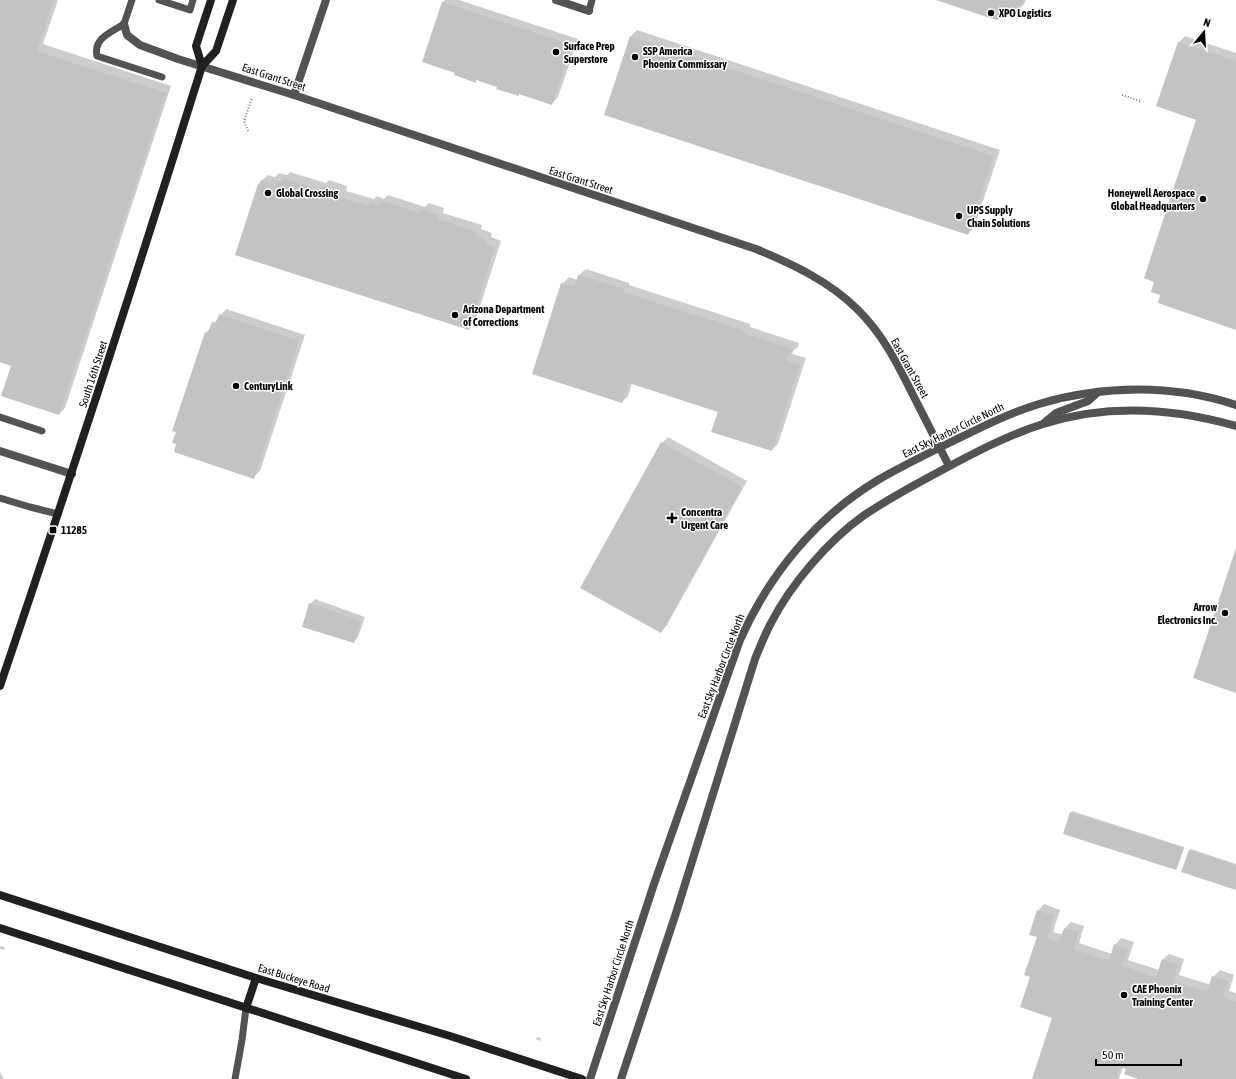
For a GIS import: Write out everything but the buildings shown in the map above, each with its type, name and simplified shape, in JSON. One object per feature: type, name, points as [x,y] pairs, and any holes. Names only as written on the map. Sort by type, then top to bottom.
[{"type":"main road","points":[[202,66],[196,46],[212,0]]},
{"type":"main road","name":"South 16th Street","points":[[0,686],[72,474],[202,66],[216,51],[232,0]]},
{"type":"main road","name":"East Buckeye Road","points":[[0,895],[256,978],[450,1036],[582,1079]]},
{"type":"main road","points":[[0,928],[466,1079]]},
{"type":"main road","points":[[246,1008],[256,978]]},
{"type":"street","points":[[294,95],[326,0]]},
{"type":"street","points":[[556,0],[589,11]]},
{"type":"street","name":"East Grant Street","points":[[124,24],[127,35],[140,45],[178,59],[294,95],[756,249],[804,270],[833,289],[857,309],[890,350],[949,466]]},
{"type":"street","name":"East Sky Harbor Circle North","points":[[590,1079],[638,933],[730,666],[748,622],[759,602],[784,566],[804,541],[854,496],[877,481],[1000,418],[1027,408],[1058,399],[1099,392],[1134,390],[1170,391],[1209,397],[1236,405]]},
{"type":"street","points":[[1043,424],[1056,413],[1088,401],[1099,392]]},
{"type":"street","points":[[621,1079],[676,913],[755,659],[771,622],[804,573],[818,557],[845,530],[878,506],[949,466],[1005,438],[1043,424],[1089,414],[1144,410],[1212,419],[1236,426]]},
{"type":"street","points":[[0,451],[72,474]]},
{"type":"lane","points":[[132,0],[124,24],[101,38],[96,51],[97,56],[162,77]]},
{"type":"lane","points":[[159,0],[190,10],[193,0]]},
{"type":"lane","points":[[589,11],[592,0]]},
{"type":"lane","points":[[0,417],[42,431]]},
{"type":"lane","points":[[0,498],[58,514]]},
{"type":"lane","points":[[235,1079],[246,1008]]},
{"type":"path","points":[[1122,95],[1140,101]]},
{"type":"path","points":[[248,131],[244,120],[252,98]]},
{"type":"place","name":"XPO Logistics","points":[[991,13]]},
{"type":"place","name":"Surface Prep Superstore","points":[[556,52]]},
{"type":"place","name":"SSP America Phoenix Commissary","points":[[635,57]]},
{"type":"place","name":"Global Crossing","points":[[268,193]]},
{"type":"place","name":"Honeywell Aerospace Global Headquarters","points":[[1203,199]]},
{"type":"place","name":"UPS Supply Chain Solutions","points":[[959,216]]},
{"type":"place","name":"Arizona Department of Corrections","points":[[455,315]]},
{"type":"place","name":"CenturyLink","points":[[236,386]]},
{"type":"place","name":"Concentra Urgent Care","points":[[672,518]]},
{"type":"place","name":"11285","points":[[53,530]]},
{"type":"place","name":"Arrow Electronics Inc.","points":[[1225,613]]},
{"type":"place","name":"CAE Phoenix Training Center","points":[[1124,995]]}]
